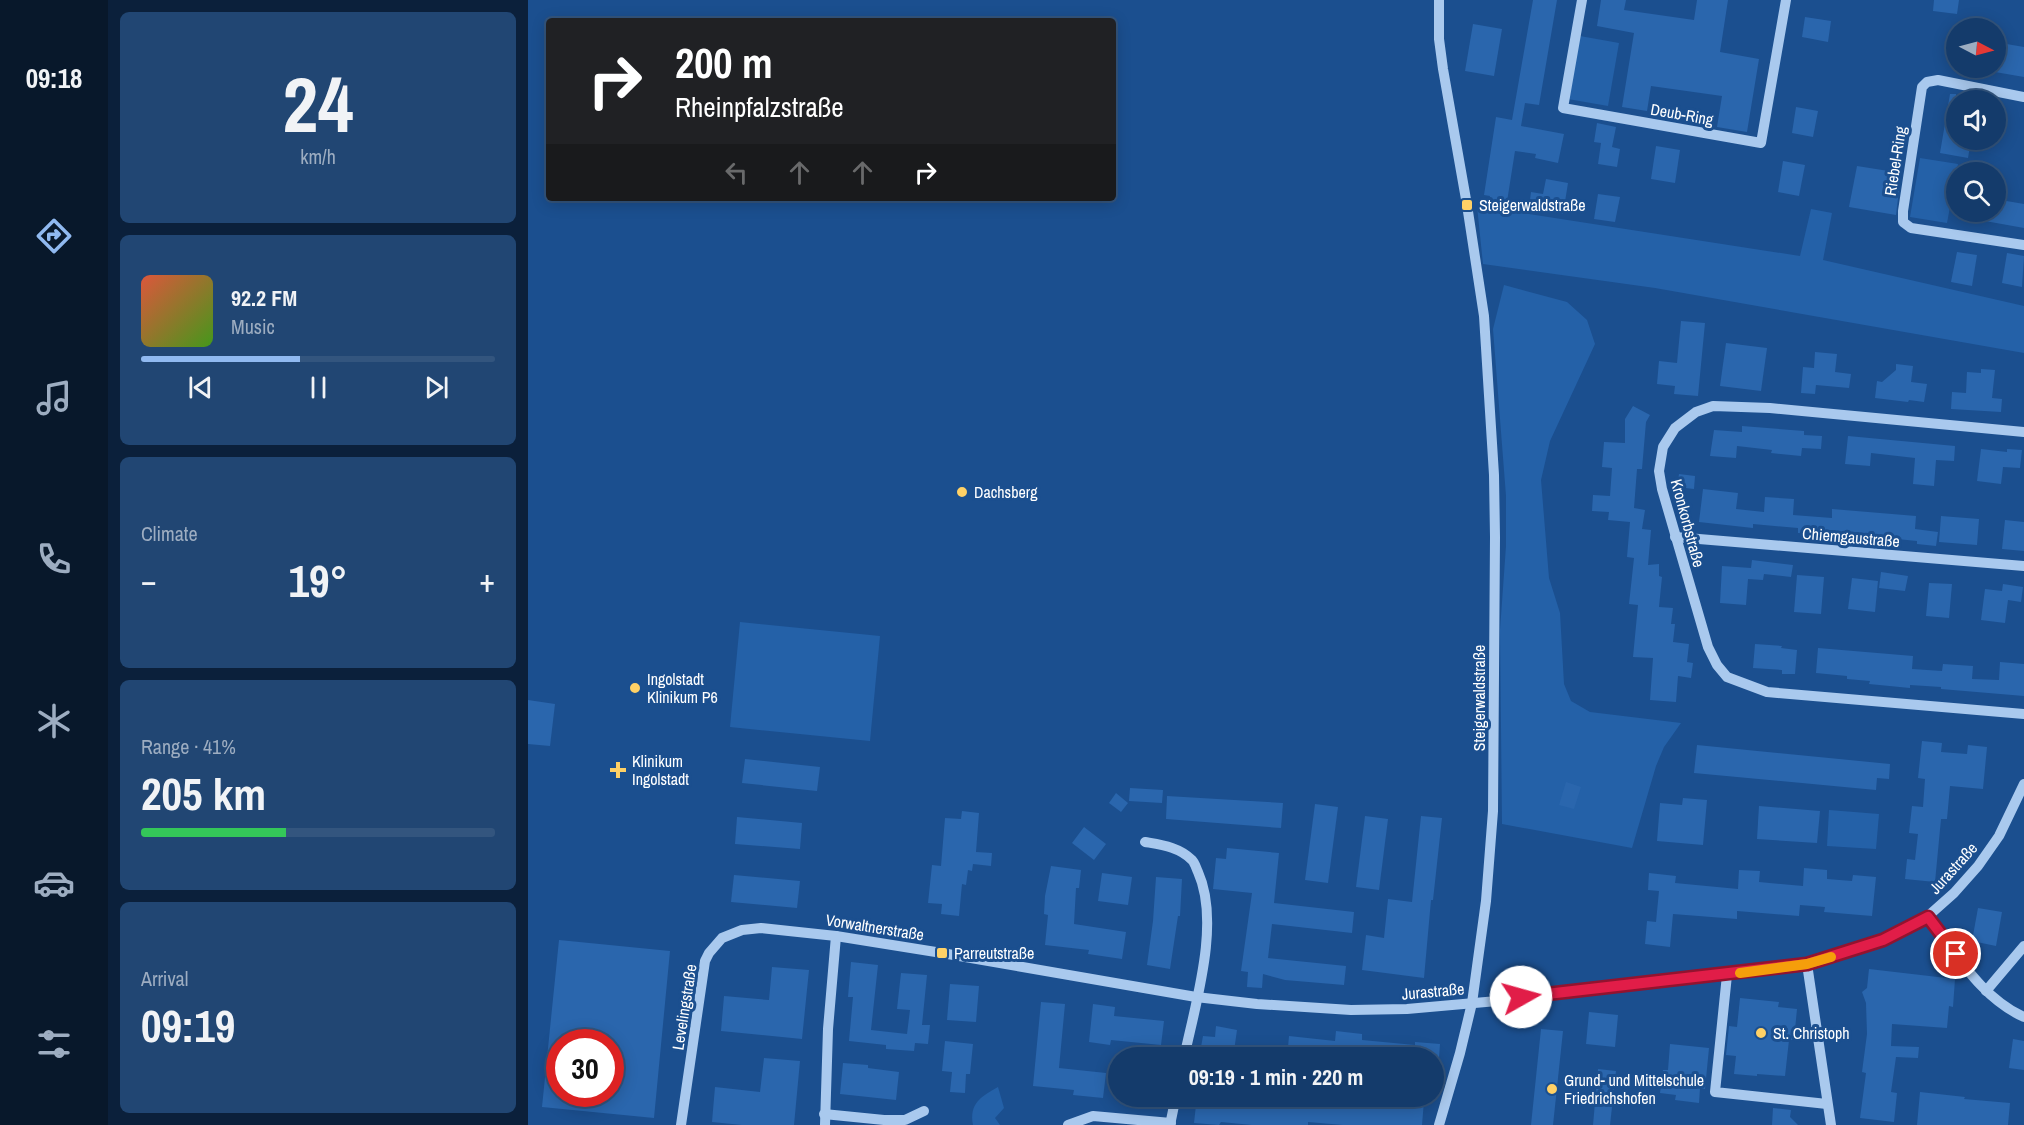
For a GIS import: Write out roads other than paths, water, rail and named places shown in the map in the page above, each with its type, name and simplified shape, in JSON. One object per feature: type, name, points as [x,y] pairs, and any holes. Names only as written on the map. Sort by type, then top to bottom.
[{"type":"street","name":"Steigerwaldstraße","points":[[1438,1125],[1460,1053],[1472,1003],[1486,901],[1493,811],[1495,547],[1494,475],[1484,316],[1443,69],[1438,21],[1439,0]]},
{"type":"street","name":"Deub-Ring","points":[[1582,0],[1563,108],[1761,143],[1786,0]]},
{"type":"street","name":"Riebel-Ring","points":[[2024,97],[1938,80],[1927,82],[1922,87],[1903,222],[1911,228],[2024,245]]},
{"type":"street","name":"Kronkorbstraße","points":[[2024,432],[1770,408],[1713,406],[1696,412],[1675,428],[1663,447],[1659,471],[1675,537],[1708,647],[1717,665],[1727,677],[1767,692],[2024,714]]},
{"type":"street","name":"Chiemgaustraße","points":[[1675,537],[2024,566]]},
{"type":"street","name":"Jurastraße","points":[[1196,998],[1351,1010],[1407,1009],[1727,975],[1807,964],[1883,940],[1928,917],[1978,866],[1999,836],[2024,784]]},
{"type":"street","points":[[1145,842],[1170,846],[1193,860],[1204,885],[1208,918],[1203,965],[1186,1047]]},
{"type":"street","points":[[1928,917],[1986,991],[2002,1005],[2024,1017]]},
{"type":"street","name":"Vorwaltnerstraße","points":[[761,928],[836,936],[1007,963],[1196,998]]},
{"type":"street","name":"Levelingstraße","points":[[681,1125],[705,961],[709,952],[722,938],[742,930],[761,928]]},
{"type":"street","points":[[836,936],[828,1029],[825,1119],[905,1120],[924,1111]]},
{"type":"street","points":[[1986,991],[2024,946]]},
{"type":"street","points":[[1807,964],[1831,1125]]},
{"type":"street","points":[[1727,975],[1715,1092],[1827,1104]]},
{"type":"street","points":[[1068,1125],[1093,1116],[1171,1124],[1174,1107]]},
{"type":"place","name":"Steigerwaldstraße","points":[[1467,205]]},
{"type":"place","name":"Dachsberg","points":[[962,492]]},
{"type":"place","name":"Ingolstadt Klinikum P6","points":[[635,688]]},
{"type":"place","name":"Klinikum Ingolstadt","points":[[618,770]]},
{"type":"place","name":"Parreutstraße","points":[[942,953]]},
{"type":"place","name":"St. Christoph","points":[[1761,1033]]},
{"type":"place","name":"Grund- und Mittelschule Friedrichshofen","points":[[1552,1089]]}]
